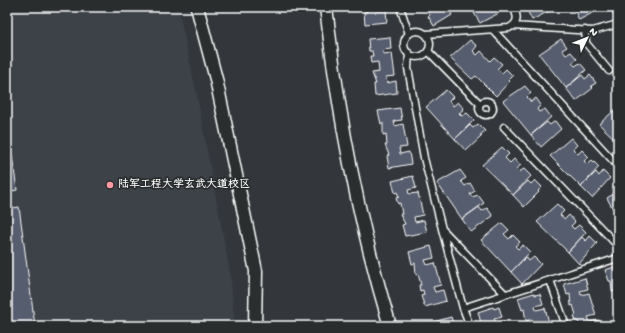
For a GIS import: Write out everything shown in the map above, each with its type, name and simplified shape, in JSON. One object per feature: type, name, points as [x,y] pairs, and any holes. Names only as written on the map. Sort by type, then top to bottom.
[{"type":"street","points":[[197,7],[216,79],[256,271],[255,326]]},
{"type":"street","points":[[326,7],[330,47],[353,181],[376,278],[390,326]]},
{"type":"lane","points":[[400,7],[409,34]]},
{"type":"lane","points":[[512,26],[518,16],[513,7]]},
{"type":"lane","points":[[615,7],[618,15]]},
{"type":"lane","points":[[426,34],[430,42],[426,54],[417,57],[406,50],[405,41],[409,34],[418,31],[426,34],[506,29],[512,26],[594,31],[618,24]]},
{"type":"lane","points":[[493,30],[618,166]]},
{"type":"lane","points":[[585,30],[586,43],[609,71]]},
{"type":"lane","points":[[428,50],[480,104]]},
{"type":"lane","points":[[409,53],[408,68],[423,151],[463,308],[470,326]]},
{"type":"lane","points":[[504,127],[618,246]]},
{"type":"lane","points":[[442,228],[505,294]]},
{"type":"lane","points":[[463,308],[618,258]]},
{"type":"lane","points":[[550,280],[566,326]]},
{"type":"shaded area","name":"陆军工程大学玄武大道校区","points":[[7,7],[178,7],[197,96],[230,273],[235,326],[7,326]]},
{"type":"building","points":[[366,7],[377,7],[377,11],[386,10],[387,22],[365,24],[364,12],[367,12]]},
{"type":"building","points":[[426,7],[439,7],[440,9],[448,7],[452,15],[434,26],[428,16],[430,15]]},
{"type":"building","points":[[474,7],[496,7],[499,13],[480,23],[474,13],[476,12]]},
{"type":"building","points":[[528,7],[549,7],[551,10],[532,20],[527,10],[529,9]]},
{"type":"building","points":[[573,7],[597,7],[598,10],[579,20]]},
{"type":"building","points":[[390,37],[391,49],[383,50],[383,54],[392,53],[395,76],[386,77],[387,83],[396,81],[397,93],[375,96],[374,84],[376,84],[372,73],[379,72],[378,62],[371,63],[370,56],[373,56],[372,51],[369,51],[368,39]]},
{"type":"building","points":[[561,39],[567,47],[562,50],[566,55],[571,52],[577,59],[572,63],[575,66],[580,63],[586,70],[566,88],[539,54]]},
{"type":"building","points":[[470,40],[477,46],[473,51],[477,55],[481,51],[490,61],[494,57],[502,64],[497,69],[502,73],[506,69],[513,76],[496,96],[476,76],[472,79],[450,58]]},
{"type":"building","points":[[582,75],[585,79],[590,75],[596,83],[591,86],[593,88],[576,101],[566,88]]},
{"type":"building","points":[[525,86],[531,93],[527,97],[531,102],[536,98],[541,105],[537,109],[539,112],[545,109],[551,117],[531,135],[503,101]]},
{"type":"building","points":[[446,90],[453,97],[449,101],[453,106],[458,102],[464,109],[459,113],[462,116],[467,113],[474,120],[455,139],[426,107]]},
{"type":"building","points":[[618,107],[618,142],[599,124]]},
{"type":"building","points":[[400,108],[402,120],[394,121],[395,126],[403,124],[407,147],[399,148],[400,154],[409,152],[411,164],[389,168],[387,156],[389,155],[385,145],[387,145],[386,134],[383,135],[383,123],[381,124],[378,111]]},
{"type":"building","points":[[555,121],[561,129],[541,147],[531,135],[547,122],[550,125]]},
{"type":"building","points":[[7,122],[17,190],[7,192]]},
{"type":"building","points":[[478,124],[485,131],[480,135],[482,136],[466,151],[455,139],[470,125],[473,128]]},
{"type":"building","points":[[571,138],[577,145],[573,149],[578,154],[582,150],[589,157],[584,161],[587,164],[592,160],[599,167],[581,187],[550,156]]},
{"type":"building","points":[[502,147],[509,154],[505,158],[510,163],[514,159],[521,165],[516,169],[519,172],[524,169],[531,176],[513,195],[482,165]]},
{"type":"building","points":[[460,170],[466,178],[461,181],[465,186],[470,183],[475,191],[470,194],[472,197],[478,195],[484,203],[462,219],[437,183]]},
{"type":"building","points":[[603,171],[610,178],[592,198],[581,187],[596,172],[599,176]]},
{"type":"building","points":[[413,176],[416,188],[408,190],[409,194],[418,193],[423,215],[414,217],[415,222],[424,220],[427,232],[405,236],[402,225],[405,224],[400,214],[402,214],[400,203],[398,204],[396,198],[399,197],[397,192],[395,193],[392,181]]},
{"type":"building","points":[[535,180],[542,187],[524,207],[513,195],[528,181],[531,184]]},
{"type":"building","points":[[618,191],[618,218],[607,198]]},
{"type":"building","points":[[557,204],[564,211],[560,215],[565,219],[569,215],[575,222],[571,226],[574,229],[579,225],[586,232],[568,252],[537,222]]},
{"type":"building","points":[[19,207],[35,326],[7,326],[7,209]]},
{"type":"building","points":[[479,207],[482,211],[487,208],[493,216],[471,232],[462,219]]},
{"type":"building","points":[[502,223],[509,230],[504,234],[509,239],[513,235],[520,242],[515,246],[518,249],[523,245],[530,252],[511,272],[481,240]]},
{"type":"building","points":[[590,236],[597,243],[579,264],[568,252],[582,237],[586,241]]},
{"type":"building","points":[[431,246],[434,258],[425,260],[427,265],[435,263],[441,285],[433,287],[435,292],[443,290],[446,301],[425,307],[421,296],[424,295],[423,290],[420,291],[419,285],[421,285],[418,274],[416,275],[415,263],[412,264],[409,252]]},
{"type":"building","points":[[526,257],[529,261],[534,257],[541,264],[522,284],[511,272]]},
{"type":"building","points":[[618,266],[618,290],[612,292],[611,281],[609,281],[605,270]]},
{"type":"building","points":[[585,278],[588,289],[580,291],[581,295],[589,293],[596,315],[588,317],[590,322],[599,320],[601,326],[580,326],[574,316],[576,315],[573,305],[571,306],[570,294],[567,295],[564,284]]},
{"type":"building","points":[[534,293],[535,295],[540,294],[543,304],[535,306],[536,310],[545,308],[550,326],[534,326],[532,319],[526,321],[524,309],[522,310],[518,298]]},
{"type":"building","points":[[493,307],[494,309],[499,307],[502,317],[494,319],[496,323],[503,321],[505,326],[485,326],[484,322],[481,323],[478,312]]},
{"type":"building","points":[[451,317],[454,326],[431,326],[430,323]]},
{"type":"place","name":"陆军工程大学玄武大道校区","points":[[110,185]]}]
